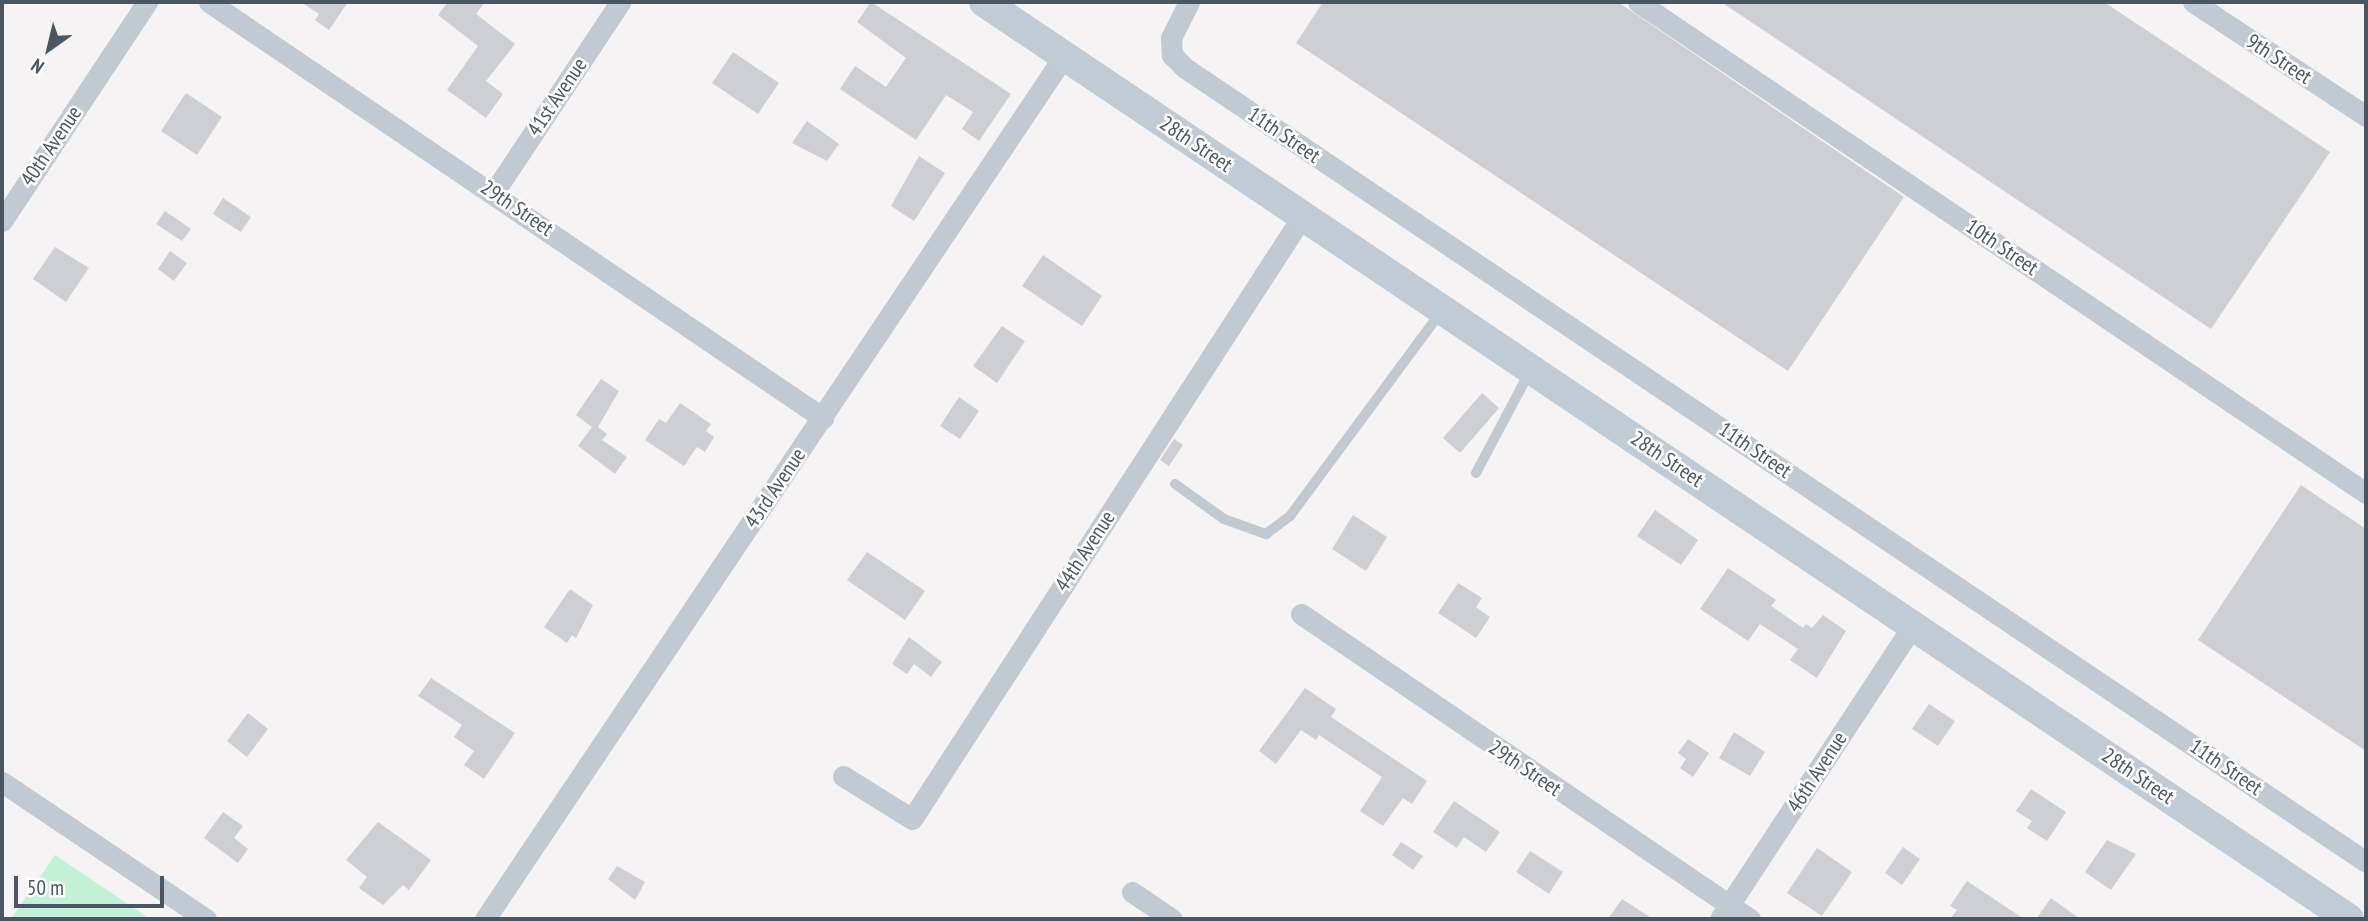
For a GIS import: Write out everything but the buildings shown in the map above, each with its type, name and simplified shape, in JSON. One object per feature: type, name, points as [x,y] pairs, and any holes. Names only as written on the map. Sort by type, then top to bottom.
[{"type":"main road","name":"28th Street","points":[[984,2],[1914,624],[2349,919]]},
{"type":"street","name":"40th Avenue","points":[[2,221],[147,2]]},
{"type":"street","name":"29th Street","points":[[209,2],[494,192],[823,418]]},
{"type":"street","name":"41st Avenue","points":[[494,192],[620,2]]},
{"type":"street","name":"11th Street","points":[[1189,2],[1175,24],[1172,55],[1185,68],[2366,862]]},
{"type":"street","name":"10th Street","points":[[1638,2],[2366,493]]},
{"type":"street","name":"9th Street","points":[[2193,2],[2366,116]]},
{"type":"street","name":"43rd Avenue","points":[[485,919],[1064,56]]},
{"type":"street","name":"44th Avenue","points":[[843,776],[912,818],[1303,215]]},
{"type":"street","name":"29th Street","points":[[1301,614],[1725,912],[1751,919]]},
{"type":"street","name":"46th Avenue","points":[[1725,912],[1914,624]]},
{"type":"street","points":[[2,782],[206,919]]},
{"type":"street","points":[[1132,892],[1172,919]]},
{"type":"lane","points":[[1175,484],[1224,519],[1266,534],[1290,516],[1443,309]]},
{"type":"lane","points":[[1476,473],[1532,369]]},
{"type":"green space","points":[[55,855],[150,919],[11,919]]}]
